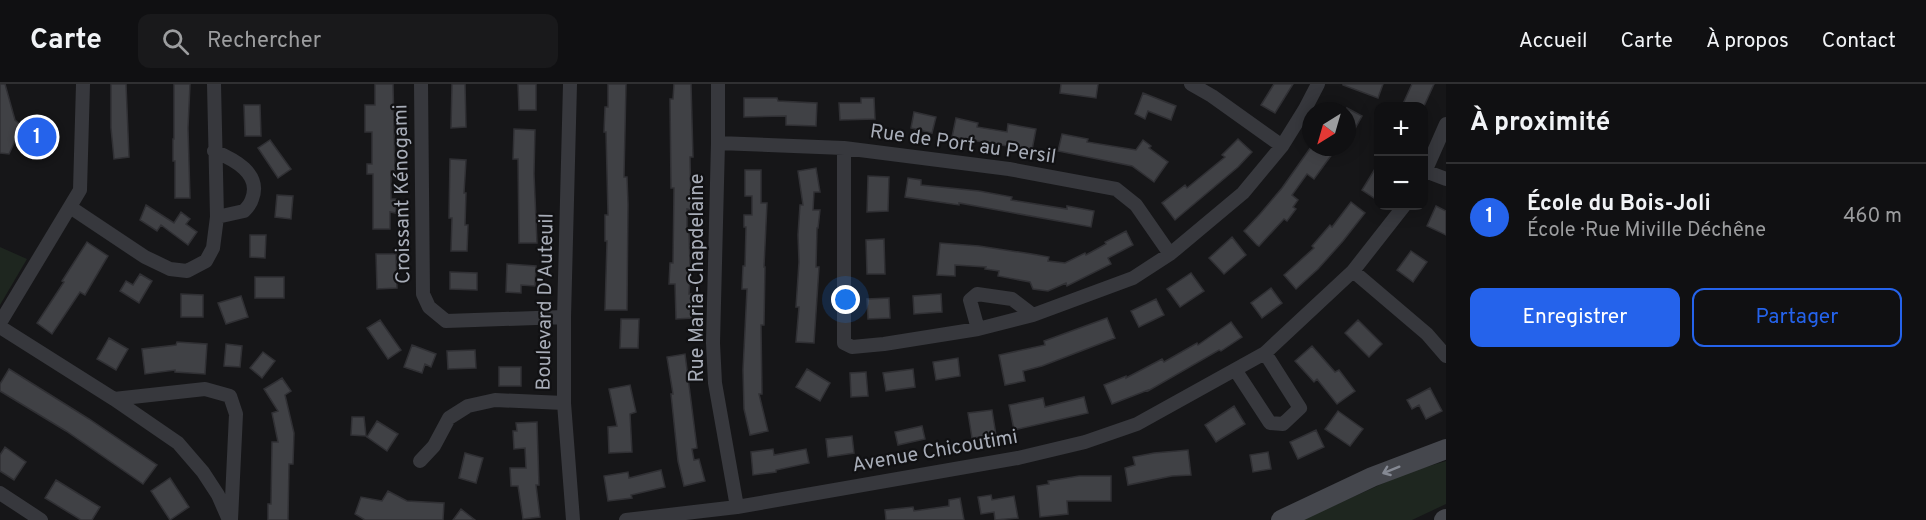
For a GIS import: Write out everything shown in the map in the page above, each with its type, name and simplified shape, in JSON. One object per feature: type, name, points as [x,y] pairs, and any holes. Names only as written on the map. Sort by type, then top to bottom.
[{"type":"main road","points":[[1281,520],[1372,477],[1446,449]]},
{"type":"street","points":[[82,84],[80,190],[0,325],[178,443],[203,472],[230,520]]},
{"type":"street","points":[[70,207],[145,257],[170,269],[187,271],[206,261],[213,248],[217,217],[214,84]]},
{"type":"street","name":"Croissant Kénogami","points":[[421,84],[423,294],[429,307],[446,321],[564,317]]},
{"type":"street","name":"Boulevard D'Auteuil","points":[[570,84],[564,403],[573,520]]},
{"type":"street","name":"Rue Maria-Chapdelaine","points":[[718,84],[712,342],[715,383],[737,507]]},
{"type":"street","points":[[1191,84],[1212,96],[1282,146]]},
{"type":"street","points":[[844,148],[844,343],[852,347],[884,344],[978,329],[1034,315],[1133,278],[1170,254],[1243,193],[1282,146],[1305,110],[1318,84]]},
{"type":"street","points":[[1428,164],[1446,124]]},
{"type":"street","name":"Rue de Port au Persil","points":[[718,142],[844,148],[1009,169],[1116,189],[1136,205],[1170,254]]},
{"type":"street","points":[[214,151],[231,158],[248,171],[253,186],[253,198],[244,211],[217,217]]},
{"type":"street","points":[[1428,174],[1446,179]]},
{"type":"street","name":"Avenue Chicoutimi","points":[[626,520],[737,507],[1018,458],[1085,442],[1137,424],[1265,353],[1353,271],[1401,210]]},
{"type":"street","points":[[1353,271],[1427,334],[1446,356]]},
{"type":"street","points":[[978,329],[970,300],[977,294],[1012,299],[1034,315]]},
{"type":"street","points":[[1236,371],[1270,423],[1283,424],[1300,408],[1265,353]]},
{"type":"street","points":[[114,399],[205,389],[230,396],[236,414],[230,520]]},
{"type":"street","points":[[420,461],[434,446],[449,418],[468,406],[495,400],[564,403]]},
{"type":"street","points":[[0,493],[41,520]]},
{"type":"shaded area","points":[[0,247],[27,259],[0,305]]},
{"type":"shaded area","points":[[1446,461],[1446,504],[1412,520],[1302,520],[1406,473]]},
{"type":"building","points":[[0,84],[5,84],[15,120],[22,126],[9,154],[0,153]]},
{"type":"building","points":[[111,84],[126,84],[129,157],[114,159]]},
{"type":"building","points":[[174,84],[190,84],[188,128],[190,198],[175,198]]},
{"type":"building","points":[[375,84],[393,84],[395,171],[391,171],[391,199],[396,199],[396,213],[390,212],[390,229],[373,229],[373,174],[367,174],[367,164],[372,164],[372,132],[365,132],[365,105],[375,105]]},
{"type":"building","points":[[452,84],[465,84],[466,127],[451,128]]},
{"type":"building","points":[[518,84],[536,84],[536,110],[519,110]]},
{"type":"building","points":[[608,84],[626,84],[624,177],[627,177],[628,204],[627,310],[605,310],[607,241],[605,241],[605,215],[608,215],[606,132],[604,132],[605,107],[608,107]]},
{"type":"building","points":[[674,84],[691,84],[693,157],[690,157],[691,210],[687,209],[687,232],[689,232],[691,264],[689,294],[692,294],[693,318],[676,319],[675,284],[669,284],[670,263],[673,263],[674,188],[671,188],[670,99],[673,99]]},
{"type":"building","points":[[1061,84],[1098,84],[1096,98],[1060,93]]},
{"type":"building","points":[[1274,84],[1293,84],[1275,113],[1261,105]]},
{"type":"building","points":[[1343,84],[1383,84],[1378,98]]},
{"type":"building","points":[[1412,84],[1434,84],[1426,102],[1404,102]]},
{"type":"building","points":[[1143,93],[1176,106],[1171,120],[1148,111],[1145,119],[1135,114]]},
{"type":"building","points":[[744,98],[777,98],[778,101],[817,103],[816,126],[786,125],[786,116],[744,117]]},
{"type":"building","points":[[861,98],[874,98],[875,119],[840,120],[839,103],[861,103]]},
{"type":"building","points":[[244,105],[260,105],[261,136],[245,136]]},
{"type":"building","points":[[914,112],[936,117],[932,133],[911,128]]},
{"type":"building","points":[[1356,113],[1362,116],[1356,127]]},
{"type":"building","points":[[956,118],[978,123],[977,127],[1007,132],[1008,124],[1036,129],[1032,150],[952,137]]},
{"type":"building","points":[[514,129],[535,130],[537,243],[519,243],[518,159],[513,159]]},
{"type":"building","points":[[1062,134],[1088,139],[1087,142],[1136,150],[1143,140],[1151,146],[1149,148],[1168,162],[1154,182],[1132,166],[1058,151]]},
{"type":"building","points":[[1238,139],[1252,152],[1238,167],[1175,220],[1162,203],[1185,185],[1187,188],[1225,157],[1222,155]]},
{"type":"building","points":[[270,140],[291,169],[278,178],[258,148]]},
{"type":"building","points":[[1305,156],[1331,156],[1314,179],[1307,174],[1292,195],[1298,200],[1293,207],[1296,209],[1287,221],[1284,219],[1259,246],[1244,231],[1282,188]]},
{"type":"building","points":[[450,159],[466,160],[464,193],[466,193],[465,225],[468,225],[467,251],[451,251]]},
{"type":"building","points":[[816,168],[820,192],[814,192],[813,210],[820,210],[817,228],[816,267],[819,267],[814,343],[796,342],[799,307],[796,307],[798,235],[800,205],[803,205],[798,171]]},
{"type":"building","points":[[745,170],[761,170],[761,203],[767,203],[764,325],[761,325],[762,394],[759,394],[768,431],[750,435],[744,409],[743,370],[747,289],[742,289],[743,266],[745,266],[744,215],[752,215],[752,196],[745,196]]},
{"type":"building","points":[[1374,170],[1374,198],[1362,190]]},
{"type":"building","points":[[868,176],[889,177],[888,211],[867,212]]},
{"type":"building","points":[[908,178],[921,180],[921,185],[979,191],[1012,197],[1011,200],[1094,211],[1091,227],[959,203],[959,205],[905,197]]},
{"type":"building","points":[[277,195],[293,196],[291,219],[275,217]]},
{"type":"building","points":[[1351,202],[1365,213],[1318,269],[1296,289],[1284,275],[1314,248],[1312,246],[1330,225],[1332,227]]},
{"type":"building","points":[[146,205],[174,223],[181,212],[190,219],[186,224],[197,232],[188,245],[161,225],[157,231],[140,220]]},
{"type":"building","points":[[1436,206],[1446,211],[1446,235],[1427,226]]},
{"type":"building","points":[[1126,231],[1133,245],[1108,258],[1111,264],[1067,286],[1066,283],[1048,291],[1033,289],[1030,282],[998,276],[999,271],[985,269],[986,267],[955,265],[955,276],[937,275],[940,243],[1032,254],[1049,257],[1048,261],[1065,263],[1085,253],[1086,255]]},
{"type":"building","points":[[250,235],[266,235],[265,258],[250,257]]},
{"type":"building","points":[[1232,237],[1246,255],[1224,274],[1209,258]]},
{"type":"building","points":[[884,239],[885,274],[867,274],[866,240]]},
{"type":"building","points":[[87,242],[108,256],[85,295],[80,292],[52,334],[37,323]]},
{"type":"building","points":[[1411,251],[1427,262],[1413,282],[1397,270]]},
{"type":"building","points":[[376,254],[396,254],[397,288],[377,289]]},
{"type":"building","points":[[507,264],[536,266],[535,286],[521,285],[521,293],[506,292]]},
{"type":"building","points":[[450,272],[477,273],[477,290],[450,289]]},
{"type":"building","points":[[1191,273],[1204,291],[1180,307],[1167,289]]},
{"type":"building","points":[[140,274],[152,281],[139,303],[120,291],[126,281],[133,285]]},
{"type":"building","points":[[255,277],[284,277],[284,298],[255,298]]},
{"type":"building","points":[[1271,288],[1282,303],[1262,318],[1251,303]]},
{"type":"building","points":[[181,294],[203,295],[203,317],[181,317]]},
{"type":"building","points":[[941,294],[942,312],[914,314],[913,296]]},
{"type":"building","points":[[241,296],[248,317],[226,324],[218,303]]},
{"type":"building","points":[[889,298],[890,318],[868,319],[867,299]]},
{"type":"building","points":[[1156,299],[1164,315],[1139,327],[1131,311]]},
{"type":"building","points":[[1107,318],[1115,338],[1023,371],[1025,381],[1005,385],[999,355],[1045,345],[1044,341]]},
{"type":"building","points":[[621,319],[639,319],[638,348],[620,348]]},
{"type":"building","points":[[380,320],[401,350],[388,359],[367,328]]},
{"type":"building","points":[[1358,320],[1382,344],[1369,357],[1345,333]]},
{"type":"building","points":[[1231,322],[1242,337],[1148,391],[1112,404],[1104,385],[1126,376],[1126,378],[1162,359],[1164,362],[1197,343],[1198,345]]},
{"type":"building","points":[[109,338],[128,349],[116,370],[97,359]]},
{"type":"building","points":[[177,342],[207,344],[205,374],[175,372],[175,370],[145,374],[142,349],[176,345]]},
{"type":"building","points":[[226,344],[242,346],[240,367],[224,366]]},
{"type":"building","points":[[412,345],[436,354],[431,367],[425,364],[422,373],[404,367]]},
{"type":"building","points":[[1312,346],[1335,372],[1339,370],[1355,391],[1337,404],[1317,379],[1314,382],[1295,361]]},
{"type":"building","points":[[475,350],[476,368],[448,369],[447,351]]},
{"type":"building","points":[[263,352],[275,361],[262,378],[250,368]]},
{"type":"building","points":[[685,354],[697,448],[692,449],[694,460],[699,459],[705,481],[684,486],[678,461],[671,394],[673,394],[667,357]]},
{"type":"building","points":[[958,358],[960,376],[936,380],[933,362]]},
{"type":"building","points":[[499,367],[521,367],[521,386],[499,386]]},
{"type":"building","points":[[9,369],[157,465],[143,484],[66,431],[0,391],[0,384]]},
{"type":"building","points":[[807,369],[830,383],[820,401],[796,387]]},
{"type":"building","points":[[913,369],[915,387],[886,391],[883,373]]},
{"type":"building","points":[[866,372],[868,396],[851,397],[850,373]]},
{"type":"building","points":[[282,378],[291,391],[285,395],[294,433],[293,464],[289,464],[288,520],[268,520],[268,504],[271,504],[272,442],[278,442],[272,413],[278,411],[264,389]]},
{"type":"building","points":[[630,385],[636,412],[630,414],[632,452],[609,453],[608,427],[617,426],[609,389]]},
{"type":"building","points":[[1430,388],[1442,411],[1426,419],[1419,405],[1412,409],[1407,400]]},
{"type":"building","points":[[1084,397],[1088,413],[1014,430],[1009,405],[1043,398],[1045,407]]},
{"type":"building","points":[[1234,406],[1245,424],[1216,442],[1205,425]]},
{"type":"building","points":[[992,410],[996,435],[972,438],[968,413]]},
{"type":"building","points":[[1338,411],[1363,429],[1350,446],[1325,429]]},
{"type":"building","points":[[352,417],[364,417],[366,436],[351,435]]},
{"type":"building","points":[[377,421],[398,434],[387,451],[367,437]]},
{"type":"building","points":[[537,422],[539,485],[536,485],[540,517],[523,519],[518,486],[511,486],[510,468],[526,468],[525,448],[514,449],[513,431],[517,431],[516,423]]},
{"type":"building","points":[[922,426],[925,439],[898,445],[895,432]]},
{"type":"building","points":[[1316,430],[1324,447],[1298,459],[1290,442]]},
{"type":"building","points":[[852,436],[854,453],[828,457],[826,439]]},
{"type":"building","points":[[5,447],[26,462],[14,480],[0,471],[0,455]]},
{"type":"building","points":[[773,449],[774,455],[806,449],[809,463],[776,470],[776,472],[753,475],[751,452]]},
{"type":"building","points":[[1188,450],[1191,475],[1172,476],[1128,485],[1125,468],[1135,465],[1133,457]]},
{"type":"building","points":[[1268,452],[1271,469],[1253,472],[1250,455]]},
{"type":"building","points":[[465,453],[483,458],[476,483],[459,478]]},
{"type":"building","points":[[661,470],[665,487],[631,495],[632,498],[608,501],[604,476],[628,472],[629,478]]},
{"type":"building","points":[[1079,476],[1111,476],[1111,501],[1067,501],[1068,514],[1040,517],[1037,486],[1049,484],[1048,481]]},
{"type":"building","points":[[170,478],[189,507],[170,520],[151,491]]},
{"type":"building","points":[[56,480],[100,507],[92,520],[81,520],[45,498]]},
{"type":"building","points":[[388,491],[407,501],[444,503],[443,520],[365,520],[355,514],[361,497],[382,501]]},
{"type":"building","points":[[991,495],[992,500],[1014,496],[1018,518],[995,520],[994,512],[981,514],[978,497]]},
{"type":"building","points":[[960,498],[964,520],[886,520],[885,510],[913,507],[914,511],[949,506],[949,500]]},
{"type":"building","points":[[461,509],[475,520],[453,520]]},
{"type":"place","name":"École du Bois-Joli","points":[[37,137]]}]
